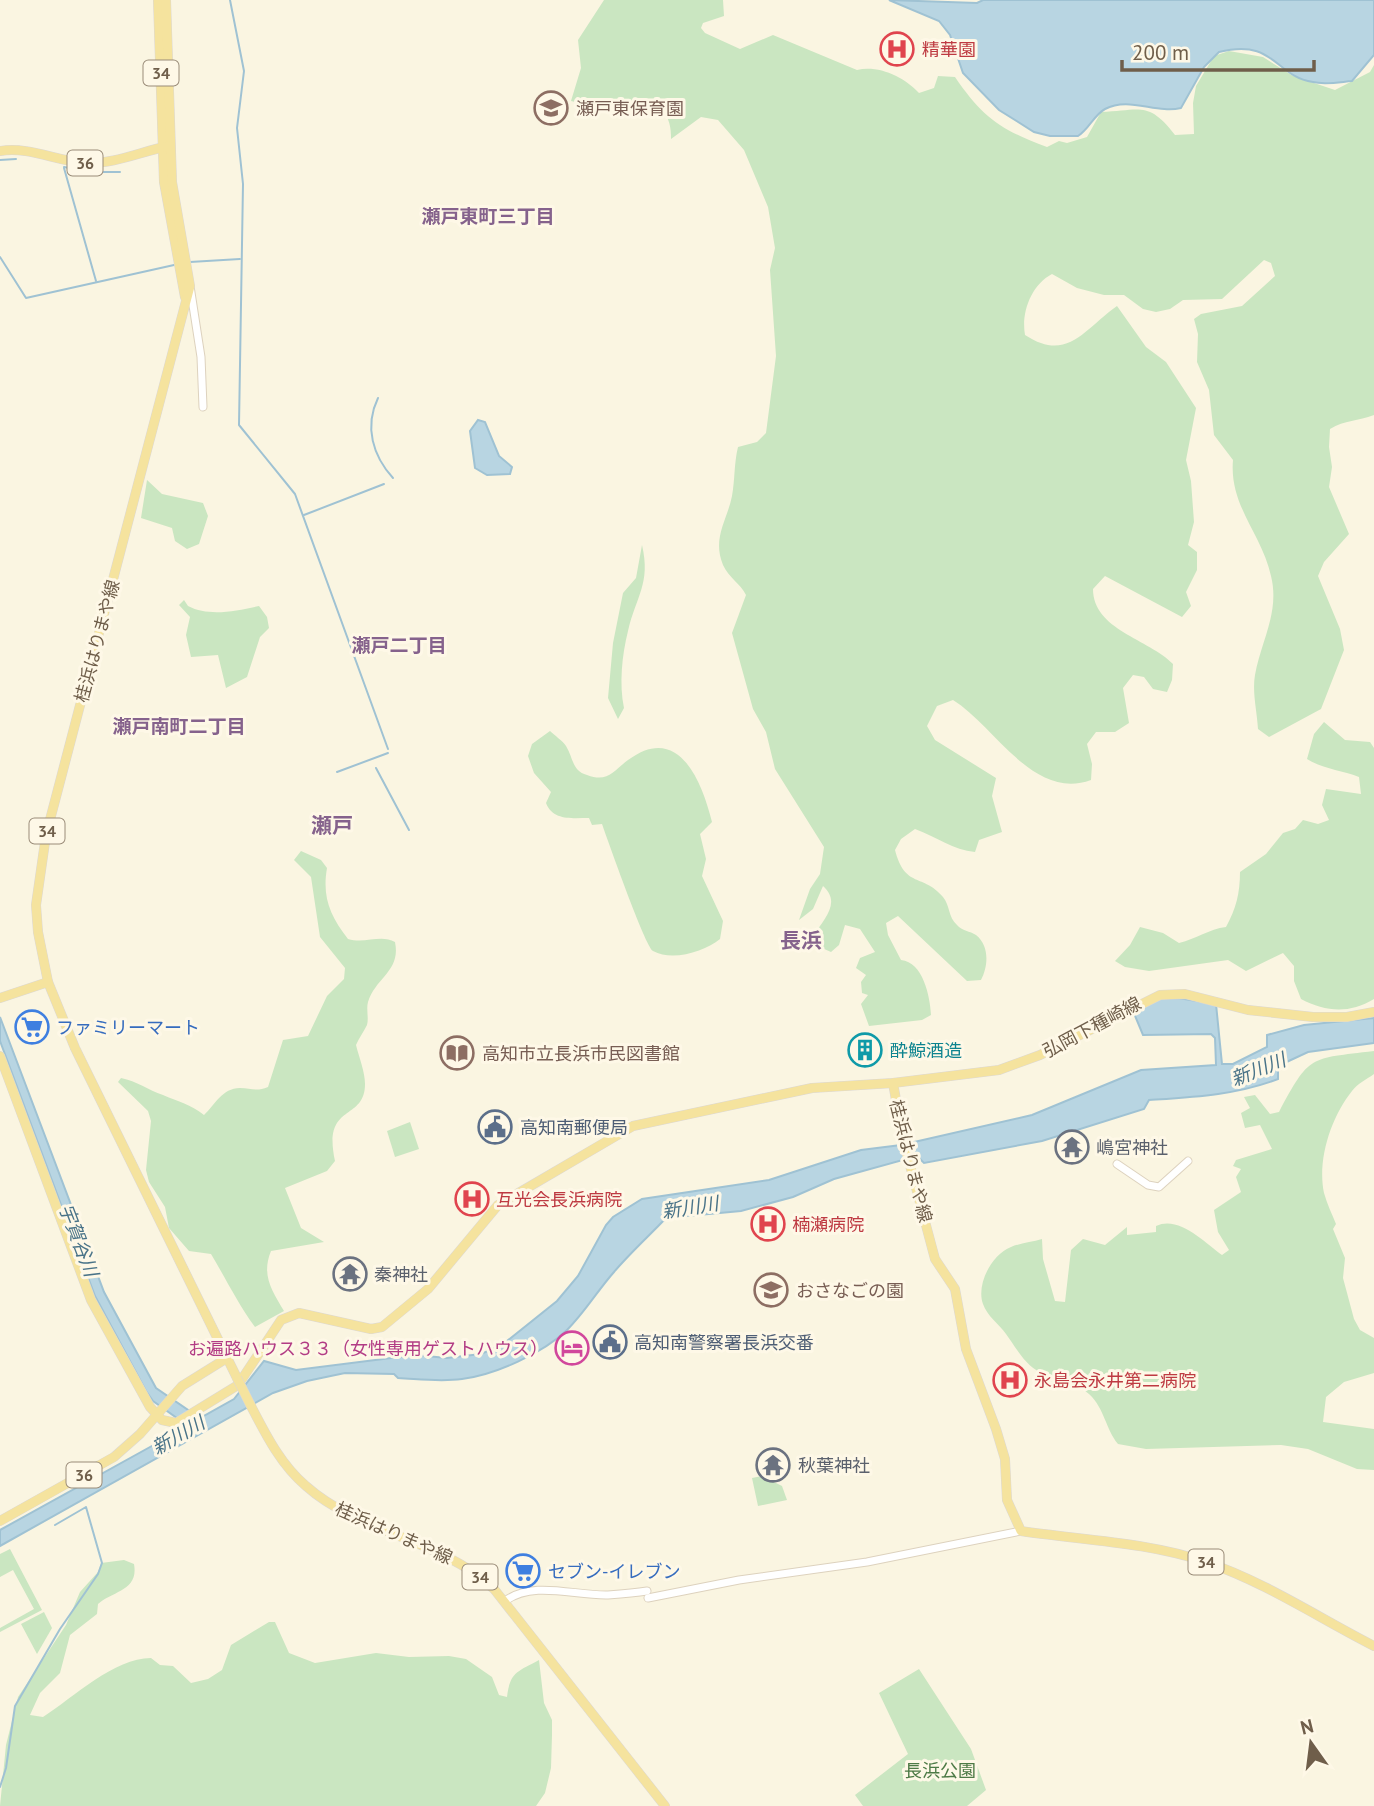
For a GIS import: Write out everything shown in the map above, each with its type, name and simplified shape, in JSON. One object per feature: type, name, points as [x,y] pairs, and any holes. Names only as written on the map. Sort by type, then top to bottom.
[{"type":"main road","name":"桂浜はりまや線","points":[[158,0],[167,146],[185,302]]},
{"type":"main road","name":"桂浜はりまや線","points":[[166,0],[167,146]]},
{"type":"main road","name":"36","points":[[0,150],[27,150],[73,162],[96,163],[167,146]]},
{"type":"main road","name":"桂浜はりまや線","points":[[182,264],[190,286],[44,845],[36,905],[47,982],[75,1048],[217,1338],[283,1462],[313,1493],[368,1523],[452,1558],[482,1578],[505,1601],[665,1806]]},
{"type":"main road","points":[[0,998],[47,982]]},
{"type":"main road","name":"弘岡下種崎線","points":[[893,1083],[978,1074],[1012,1066],[1160,995],[1185,994],[1248,1010],[1313,1017],[1347,1017],[1374,1012]]},
{"type":"main road","points":[[0,1056],[91,1300],[134,1383],[159,1411]]},
{"type":"main road","name":"桂浜はりまや線","points":[[159,1411],[167,1424],[182,1422],[238,1385],[281,1320],[290,1315],[299,1313],[371,1329],[382,1328],[428,1289],[498,1205],[627,1128],[812,1088],[893,1083],[904,1142],[935,1259],[955,1289],[966,1349],[996,1429],[1004,1459],[1007,1500],[1021,1531]]},
{"type":"main road","name":"36","points":[[0,1521],[114,1457],[172,1396],[227,1357]]},
{"type":"main road","name":"34","points":[[1021,1531],[1160,1551],[1206,1562],[1237,1574],[1374,1646]]},
{"type":"street","points":[[190,286],[201,357],[203,407]]},
{"type":"street","points":[[1117,1164],[1148,1185],[1160,1187],[1188,1161]]},
{"type":"street","points":[[505,1601],[516,1593],[533,1590],[648,1595],[877,1560],[1021,1531]]},
{"type":"green space","points":[[604,0],[723,0],[724,16],[703,23],[701,28],[705,33],[740,49],[773,35],[857,70],[874,69],[891,74],[919,93],[934,88],[938,76],[955,77],[975,103],[994,121],[1017,135],[1047,147],[1059,141],[1067,143],[1087,137],[1101,112],[1142,110],[1158,116],[1175,135],[1194,134],[1193,103],[1196,86],[1214,56],[1229,51],[1263,57],[1293,76],[1335,90],[1370,72],[1374,65],[1374,415],[1330,429],[1332,467],[1329,487],[1349,534],[1324,562],[1318,576],[1340,629],[1344,650],[1321,709],[1269,737],[1258,729],[1254,681],[1273,602],[1271,576],[1236,492],[1233,460],[1214,435],[1209,390],[1197,362],[1198,334],[1194,319],[1201,314],[1242,306],[1275,276],[1271,263],[1264,260],[1222,299],[1183,300],[1170,309],[1156,312],[1143,309],[1124,295],[1104,295],[1077,288],[1052,274],[1038,285],[1029,300],[1025,335],[1053,346],[1064,344],[1085,333],[1117,306],[1146,347],[1166,362],[1196,408],[1186,460],[1191,481],[1194,522],[1188,545],[1197,552],[1197,570],[1186,592],[1191,606],[1182,617],[1105,576],[1093,589],[1095,603],[1112,624],[1173,664],[1172,680],[1167,692],[1153,689],[1144,677],[1133,675],[1123,688],[1129,723],[1115,732],[1096,732],[1087,744],[1092,764],[1091,780],[1070,784],[1051,780],[1016,758],[953,700],[937,706],[927,726],[935,740],[996,778],[992,796],[1002,832],[979,840],[975,852],[952,846],[915,829],[901,839],[895,850],[899,862],[909,876],[936,890],[945,900],[954,922],[961,929],[976,935],[986,951],[981,980],[967,981],[898,916],[886,923],[888,935],[901,960],[915,967],[924,981],[931,1015],[922,1020],[869,1026],[861,1004],[868,995],[862,993],[861,982],[866,975],[856,968],[860,958],[875,952],[860,929],[845,925],[839,945],[831,952],[822,948],[814,935],[831,905],[831,899],[823,886],[813,909],[799,920],[810,889],[820,874],[824,847],[775,769],[766,732],[753,709],[732,633],[746,595],[723,565],[720,538],[732,496],[738,447],[757,442],[766,433],[776,356],[770,270],[775,248],[768,207],[744,150],[718,120],[701,117],[671,139],[668,119],[660,109],[571,101],[581,68],[578,40]]},
{"type":"green space","points":[[147,480],[162,494],[203,503],[208,516],[199,544],[187,549],[175,541],[172,528],[141,518]]},
{"type":"green space","points":[[642,545],[644,580],[626,640],[621,679],[624,708],[618,719],[608,698],[613,643],[623,593],[636,578]]},
{"type":"green space","points":[[184,600],[188,606],[214,612],[259,606],[267,617],[269,628],[260,637],[247,677],[226,688],[218,655],[191,657],[186,635],[190,617],[179,605]]},
{"type":"green space","points":[[1324,722],[1345,740],[1370,742],[1374,748],[1374,999],[1356,1007],[1338,1010],[1319,1007],[1301,999],[1294,981],[1294,966],[1283,953],[1246,971],[1228,960],[1149,971],[1125,967],[1115,961],[1130,945],[1140,927],[1163,933],[1179,943],[1226,927],[1237,901],[1240,872],[1266,854],[1283,833],[1295,829],[1303,820],[1318,824],[1329,820],[1322,805],[1326,789],[1361,794],[1359,777],[1307,759],[1314,734]]},
{"type":"green space","points":[[550,731],[566,746],[578,770],[594,777],[610,775],[646,750],[661,748],[674,752],[685,762],[702,790],[712,822],[700,834],[706,859],[702,876],[723,921],[720,939],[688,954],[670,955],[653,951],[635,913],[602,824],[592,825],[589,818],[558,816],[546,803],[551,792],[534,773],[528,756],[532,744]]},
{"type":"green space","points":[[301,851],[321,860],[327,868],[329,906],[348,939],[390,940],[395,942],[396,952],[391,967],[376,986],[368,1002],[367,1025],[356,1045],[365,1079],[363,1096],[334,1129],[335,1161],[327,1171],[285,1188],[301,1228],[324,1242],[271,1251],[268,1275],[272,1290],[284,1311],[255,1327],[211,1254],[189,1251],[169,1228],[165,1207],[149,1182],[146,1170],[151,1121],[148,1111],[118,1082],[121,1078],[132,1081],[204,1115],[228,1091],[268,1087],[283,1040],[308,1036],[327,996],[344,979],[345,968],[320,937],[311,877],[294,860]]},
{"type":"green space","points":[[1374,1051],[1374,1074],[1352,1091],[1332,1126],[1324,1153],[1322,1180],[1325,1197],[1336,1224],[1333,1229],[1345,1258],[1343,1278],[1354,1319],[1360,1330],[1374,1338],[1374,1373],[1344,1382],[1326,1397],[1323,1422],[1374,1429],[1374,1470],[1357,1469],[1308,1449],[1281,1445],[1146,1449],[1118,1444],[1089,1394],[1077,1386],[1047,1376],[1030,1365],[987,1312],[981,1296],[987,1271],[1004,1251],[1018,1244],[1042,1239],[1043,1259],[1055,1301],[1065,1302],[1071,1250],[1083,1239],[1105,1245],[1127,1227],[1127,1235],[1156,1232],[1156,1226],[1174,1224],[1191,1232],[1222,1255],[1229,1250],[1218,1232],[1214,1210],[1241,1192],[1236,1177],[1241,1169],[1233,1166],[1236,1160],[1272,1149],[1260,1125],[1245,1128],[1241,1113],[1250,1108],[1244,1097],[1255,1095],[1270,1114],[1279,1112],[1298,1079],[1314,1063],[1336,1056]]},
{"type":"green space","points":[[410,1122],[419,1149],[395,1157],[387,1131]]},
{"type":"green space","points":[[762,1476],[782,1486],[787,1500],[758,1506],[752,1478]]},
{"type":"green space","points":[[10,1549],[42,1610],[0,1632],[0,1628],[34,1609],[13,1570],[0,1577],[0,1554]]},
{"type":"green space","points":[[124,1560],[134,1564],[132,1580],[123,1589],[98,1604],[97,1614],[70,1635],[60,1673],[40,1693],[30,1715],[43,1717],[109,1671],[137,1660],[151,1658],[160,1665],[173,1666],[191,1683],[208,1679],[222,1670],[231,1645],[269,1622],[275,1622],[289,1653],[315,1663],[376,1653],[466,1659],[492,1677],[499,1695],[507,1697],[513,1677],[539,1660],[544,1703],[552,1720],[551,1768],[545,1793],[536,1806],[0,1806],[6,1745],[18,1697],[66,1625],[80,1592],[98,1572],[101,1563]]},
{"type":"green space","points":[[44,1612],[52,1628],[37,1654],[21,1624]]},
{"type":"green space","name":"長浜公園","points":[[919,1669],[971,1749],[986,1790],[967,1806],[863,1806],[855,1795],[908,1754],[879,1693]]},
{"type":"water","points":[[889,0],[977,3],[983,0],[1374,0],[1374,55],[1352,81],[1322,83],[1300,78],[1252,50],[1219,52],[1204,67],[1181,108],[1114,105],[1101,112],[1078,136],[1050,136],[1034,132],[999,110],[963,73],[950,35],[939,21]]},
{"type":"water","points":[[478,420],[485,422],[499,456],[512,467],[510,474],[487,475],[475,468],[470,431]]},
{"type":"water","points":[[1178,998],[1216,1004],[1222,1064],[1233,1064],[1267,1047],[1267,1035],[1304,1025],[1374,1018],[1374,1043],[1308,1052],[1278,1066],[1278,1079],[1246,1089],[1149,1100],[1144,1109],[1042,1141],[924,1163],[917,1156],[834,1179],[793,1197],[741,1211],[666,1218],[620,1265],[567,1330],[545,1347],[518,1362],[475,1377],[454,1380],[398,1378],[394,1374],[345,1373],[307,1381],[273,1393],[0,1546],[0,1530],[188,1426],[153,1401],[95,1296],[0,1041],[0,1017],[104,1292],[156,1388],[200,1418],[234,1399],[264,1361],[296,1370],[415,1355],[447,1358],[481,1354],[502,1345],[557,1301],[578,1276],[606,1225],[613,1217],[642,1199],[769,1180],[861,1150],[901,1145],[1032,1115],[1141,1070],[1216,1065],[1215,1038],[1211,1034],[1143,1035],[1133,1011],[1158,999]]},
{"type":"waterway","points":[[230,0],[244,71],[237,128],[243,184],[239,425],[295,494],[388,749]]},
{"type":"waterway","points":[[0,160],[16,159]]},
{"type":"waterway","points":[[64,167],[89,172],[120,172]]},
{"type":"waterway","points":[[64,168],[96,281]]},
{"type":"waterway","points":[[0,257],[26,298],[174,265]]},
{"type":"waterway","points":[[190,262],[240,259]]},
{"type":"waterway","points":[[378,398],[372,420],[373,441],[380,460],[393,478]]},
{"type":"waterway","points":[[304,515],[384,484]]},
{"type":"waterway","points":[[337,772],[388,753]]},
{"type":"waterway","points":[[376,768],[409,830]]},
{"type":"waterway","points":[[0,1787],[6,1768],[15,1706],[60,1629],[98,1574],[102,1563],[86,1507],[55,1525]]},
{"type":"place","name":"精華園","points":[[897,49]]},
{"type":"place","name":"瀬戸東保育園","points":[[551,108]]},
{"type":"place","name":"ファミリーマート","points":[[32,1027]]},
{"type":"place","name":"酔鯨酒造","points":[[865,1050]]},
{"type":"place","name":"高知市立長浜市民図書館","points":[[457,1053]]},
{"type":"place","name":"高知南郵便局","points":[[495,1127]]},
{"type":"place","name":"嶋宮神社","points":[[1072,1147]]},
{"type":"place","name":"互光会長浜病院","points":[[472,1199]]},
{"type":"place","name":"楠瀬病院","points":[[768,1224]]},
{"type":"place","name":"秦神社","points":[[350,1274]]},
{"type":"place","name":"おさなごの園","points":[[771,1290]]},
{"type":"place","name":"高知南警察署長浜交番","points":[[610,1342]]},
{"type":"place","name":"お遍路ハウス３３（女性専用ゲストハウス）","points":[[572,1348]]},
{"type":"place","name":"永島会永井第二病院","points":[[1010,1380]]},
{"type":"place","name":"秋葉神社","points":[[773,1465]]},
{"type":"place","name":"セブン-イレブン","points":[[523,1571]]},
{"type":"district","name":"瀬戸東町三丁目","points":[[488,216]]},
{"type":"district","name":"瀬戸二丁目","points":[[399,645]]},
{"type":"district","name":"瀬戸南町二丁目","points":[[179,726]]},
{"type":"district","name":"瀬戸","points":[[332,825]]},
{"type":"district","name":"長浜","points":[[801,940]]},
{"type":"water label","name":"新川川","points":[[1258,1069]]},
{"type":"water label","name":"新川川","points":[[690,1207]]},
{"type":"water label","name":"宇賀谷川","points":[[79,1240]]},
{"type":"water label","name":"新川川","points":[[178,1435]]}]
